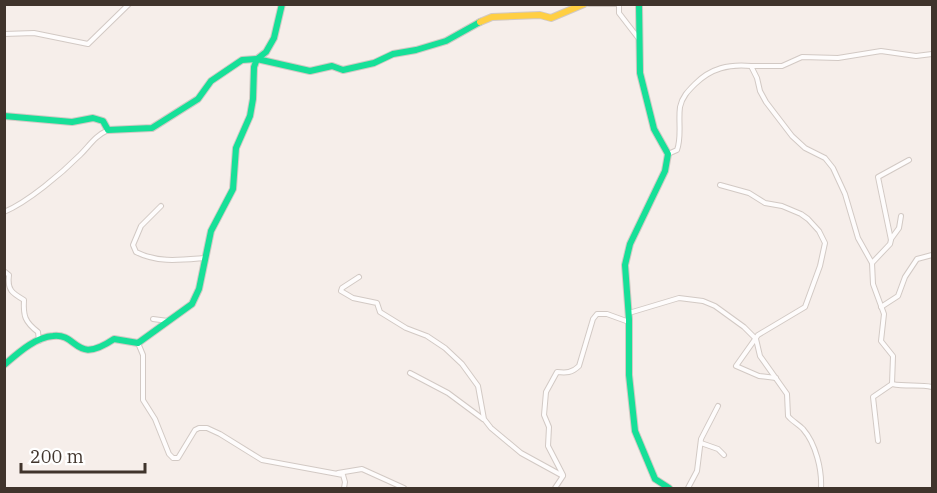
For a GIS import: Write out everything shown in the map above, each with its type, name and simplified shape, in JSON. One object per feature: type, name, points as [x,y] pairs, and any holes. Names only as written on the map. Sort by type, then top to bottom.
[{"type":"street","points":[[4,34],[34,33],[88,44],[129,4]]},
{"type":"street","points":[[4,365],[47,336],[57,335],[80,349],[89,351],[114,339],[138,344],[192,304],[200,289],[204,258],[211,231],[233,189],[236,148],[250,116],[256,59],[266,52],[274,38],[282,4]]},
{"type":"street","points":[[4,212],[18,206],[81,154],[94,138],[108,130],[152,128],[198,99],[211,81],[243,60],[256,59],[310,70],[332,66],[344,70],[374,63],[393,54],[446,41],[492,17],[540,15],[550,19],[584,4]]},
{"type":"street","points":[[589,4],[617,4],[620,13],[639,39]]},
{"type":"street","points":[[639,4],[640,73],[654,129],[668,154],[665,171],[630,244],[625,265],[629,313],[629,375],[635,431],[654,479],[669,489]]},
{"type":"street","points":[[668,154],[677,150],[679,144],[680,107],[684,95],[706,73],[717,68],[740,64],[782,66],[802,57],[854,57],[881,51],[916,56],[933,54]]},
{"type":"street","points":[[751,66],[766,102],[792,136],[805,148],[825,158],[833,168],[845,194],[858,238],[872,263],[873,284],[884,322],[881,341],[893,356],[892,384]]},
{"type":"street","points":[[4,116],[72,122],[80,118],[95,118],[107,124],[108,130]]},
{"type":"street","points":[[891,240],[878,177],[909,160]]},
{"type":"street","points":[[720,185],[748,193],[765,203],[782,206],[801,214],[819,231],[825,243],[820,266],[805,307],[758,335],[736,366],[759,376],[776,378]]},
{"type":"street","points":[[160,206],[141,226],[133,245],[136,252],[151,258],[166,260],[204,258]]},
{"type":"street","points":[[872,263],[890,244],[899,228],[901,216]]},
{"type":"street","points":[[881,307],[898,296],[904,277],[917,259],[933,255]]},
{"type":"street","points":[[4,271],[9,275],[7,286],[11,292],[24,300],[23,314],[26,324],[38,332],[39,341]]},
{"type":"street","points":[[359,277],[341,291],[353,298],[377,303],[380,312],[406,328],[428,336],[445,348],[462,364],[478,387],[484,419]]},
{"type":"street","points":[[629,313],[679,298],[703,301],[716,306],[756,339],[760,356],[787,394],[788,416],[804,430],[812,447],[820,466],[821,489]]},
{"type":"street","points":[[563,476],[548,446],[549,427],[544,416],[546,392],[557,372],[574,371],[579,366],[593,319],[597,314],[607,314],[629,322]]},
{"type":"street","points":[[153,319],[169,321]]},
{"type":"street","points":[[138,344],[142,355],[143,400],[155,419],[169,454],[173,458],[178,458],[189,439],[199,428],[220,434],[262,460],[345,476],[344,489]]},
{"type":"street","points":[[410,373],[448,393],[484,419],[521,453],[563,476]]},
{"type":"street","points":[[878,441],[873,397],[892,384],[907,387],[923,385],[933,387]]},
{"type":"street","points":[[688,489],[697,471],[701,443],[718,406]]},
{"type":"street","points":[[701,443],[718,449],[724,455]]},
{"type":"street","points":[[334,474],[362,469],[404,489]]},
{"type":"street","points":[[555,489],[563,476]]},
{"type":"traffic: fast","points":[[4,365],[27,347],[46,337],[61,336],[84,349],[91,350],[114,339],[138,343],[192,304],[199,289],[211,231],[233,189],[236,148],[250,116],[253,99],[254,67],[257,59],[266,52],[274,38],[282,4]]},
{"type":"traffic: fast","points":[[639,4],[640,73],[654,129],[668,154],[665,171],[630,244],[625,265],[629,319],[629,375],[635,431],[655,479],[669,488]]},
{"type":"traffic: fast","points":[[4,116],[72,122],[93,118],[103,121],[108,130],[152,128],[198,99],[211,81],[242,60],[257,59],[310,71],[332,66],[343,70],[374,63],[393,54],[446,41],[480,22]]},
{"type":"traffic: slow","points":[[480,22],[492,17],[540,15],[551,18],[584,4]]}]
